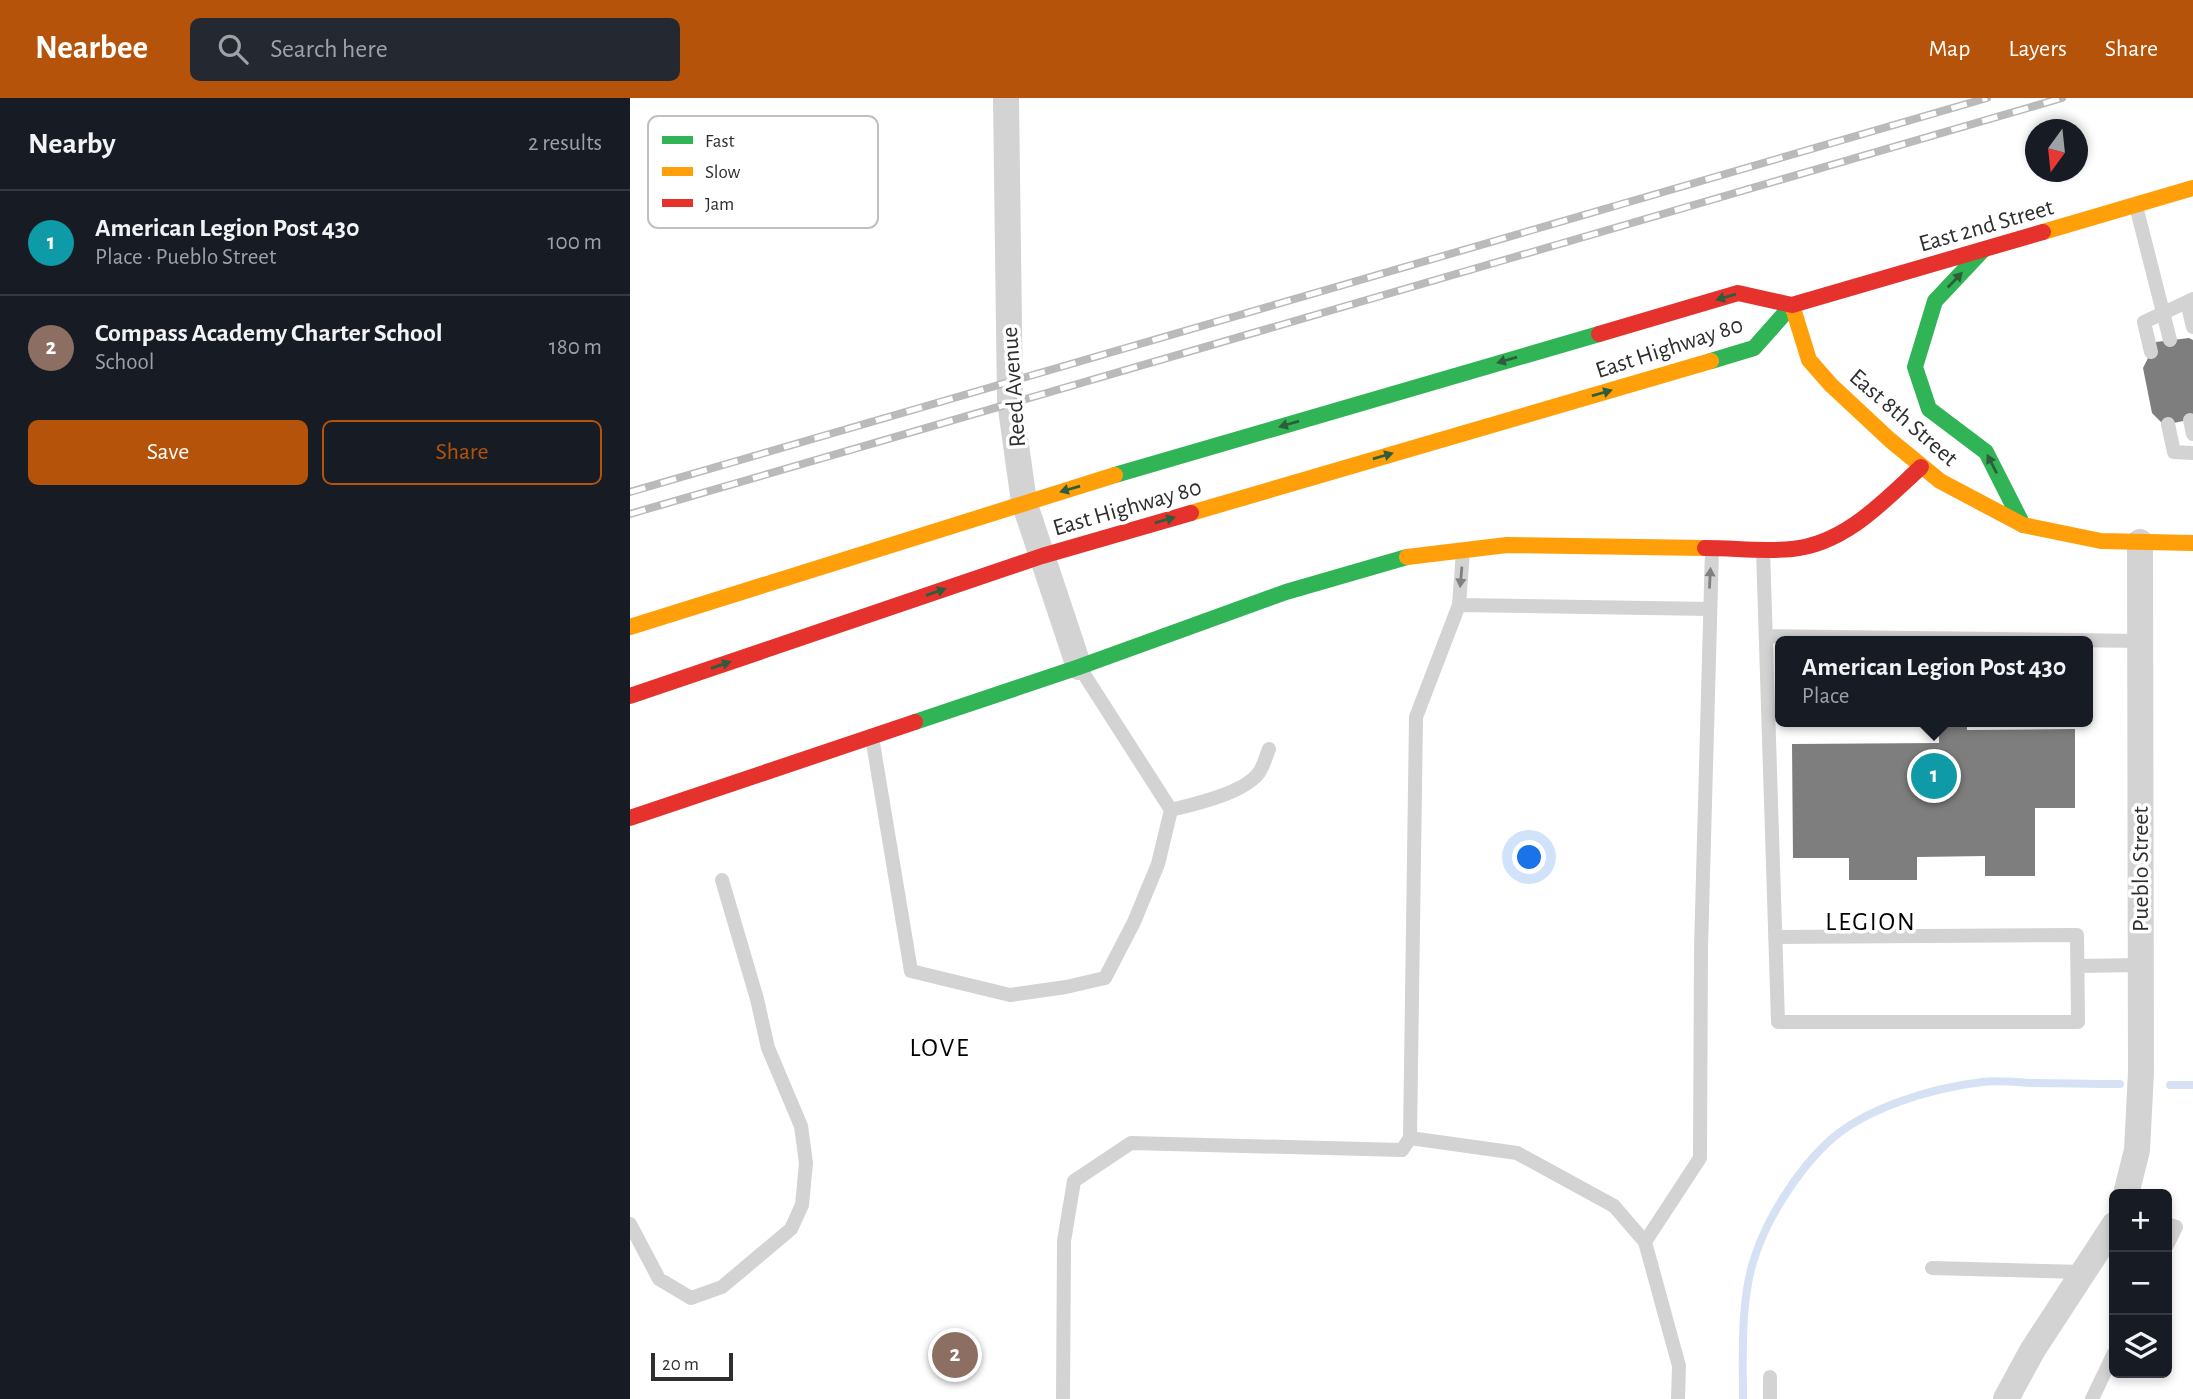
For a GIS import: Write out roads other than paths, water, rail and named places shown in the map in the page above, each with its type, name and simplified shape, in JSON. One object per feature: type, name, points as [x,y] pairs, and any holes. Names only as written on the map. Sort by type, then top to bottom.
[{"type":"main road","name":"East 2nd Street","points":[[1792,305],[2193,188]]},
{"type":"main road","points":[[1985,249],[1935,301],[1915,367],[1929,409],[1986,452],[2023,525]]},
{"type":"main road","name":"East Highway 80","points":[[630,627],[1024,502],[1738,293],[1792,305],[1754,348],[1042,556],[630,696]]},
{"type":"main road","name":"East 8th Street","points":[[1792,305],[1808,360],[1831,385],[1940,481],[2023,525],[2088,539],[2193,543]]},
{"type":"main road","points":[[630,818],[1079,667],[1332,576],[1416,555],[1507,545],[1792,549],[1814,545],[1843,534],[1860,523],[1921,467]]},
{"type":"street","name":"Reed Avenue","points":[[1006,98],[1009,383],[1024,502],[1079,667]]},
{"type":"street","name":"Pueblo Street","points":[[2128,1189],[2135,1167],[2139,1132],[2140,542]]},
{"type":"street","points":[[2006,1399],[2018,1373],[2109,1232]]},
{"type":"lane","points":[[2136,205],[2170,340]]},
{"type":"lane","points":[[2151,352],[2144,322],[2190,300],[2193,327]]},
{"type":"lane","points":[[2168,424],[2174,452],[2193,453]]},
{"type":"lane","points":[[1645,1242],[1700,1158],[1701,948],[1712,548]]},
{"type":"lane","points":[[1063,1399],[1064,1241],[1074,1181],[1131,1143],[1402,1150],[1410,1138],[1416,717],[1459,605],[1464,549]]},
{"type":"lane","points":[[1763,549],[1775,937],[1778,1022],[2078,1022],[2077,935],[1775,937]]},
{"type":"lane","points":[[1459,605],[1709,609]]},
{"type":"lane","points":[[1766,636],[1775,636]]},
{"type":"lane","points":[[2093,640],[2140,641]]},
{"type":"lane","points":[[872,737],[911,971],[1010,995],[1105,978],[1134,922],[1158,864],[1171,810],[1079,667]]},
{"type":"lane","points":[[1171,810],[1234,790],[1258,774],[1269,749]]},
{"type":"lane","points":[[630,1224],[659,1279],[691,1298],[722,1287],[750,1264],[791,1229],[802,1205],[806,1163],[801,1126],[768,1048],[722,880]]},
{"type":"lane","points":[[2078,966],[2140,965]]},
{"type":"lane","points":[[1410,1138],[1517,1153],[1614,1206],[1645,1242],[1678,1366],[1678,1399]]},
{"type":"lane","points":[[1932,1268],[2082,1272]]},
{"type":"lane","points":[[2092,1399],[2109,1363]]},
{"type":"lane","points":[[1770,1377],[1770,1399]]},
{"type":"waterway","points":[[1743,1399],[1745,1308],[1755,1256],[1767,1226],[1784,1196],[1804,1168],[1841,1131],[1878,1110],[1899,1102],[1962,1085],[1994,1081],[2120,1084]]},
{"type":"waterway","points":[[2170,1085],[2193,1085]]},
{"type":"railway","points":[[630,492],[1987,98]]},
{"type":"railway","points":[[630,514],[2062,98]]},
{"type":"place","name":"American Legion Post 430","points":[[1934,776]]},
{"type":"place","name":"Compass Academy Charter School","points":[[955,1355]]},
{"type":"district","name":"LEGION","points":[[1871,921]]},
{"type":"district","name":"LOVE","points":[[940,1047]]}]
